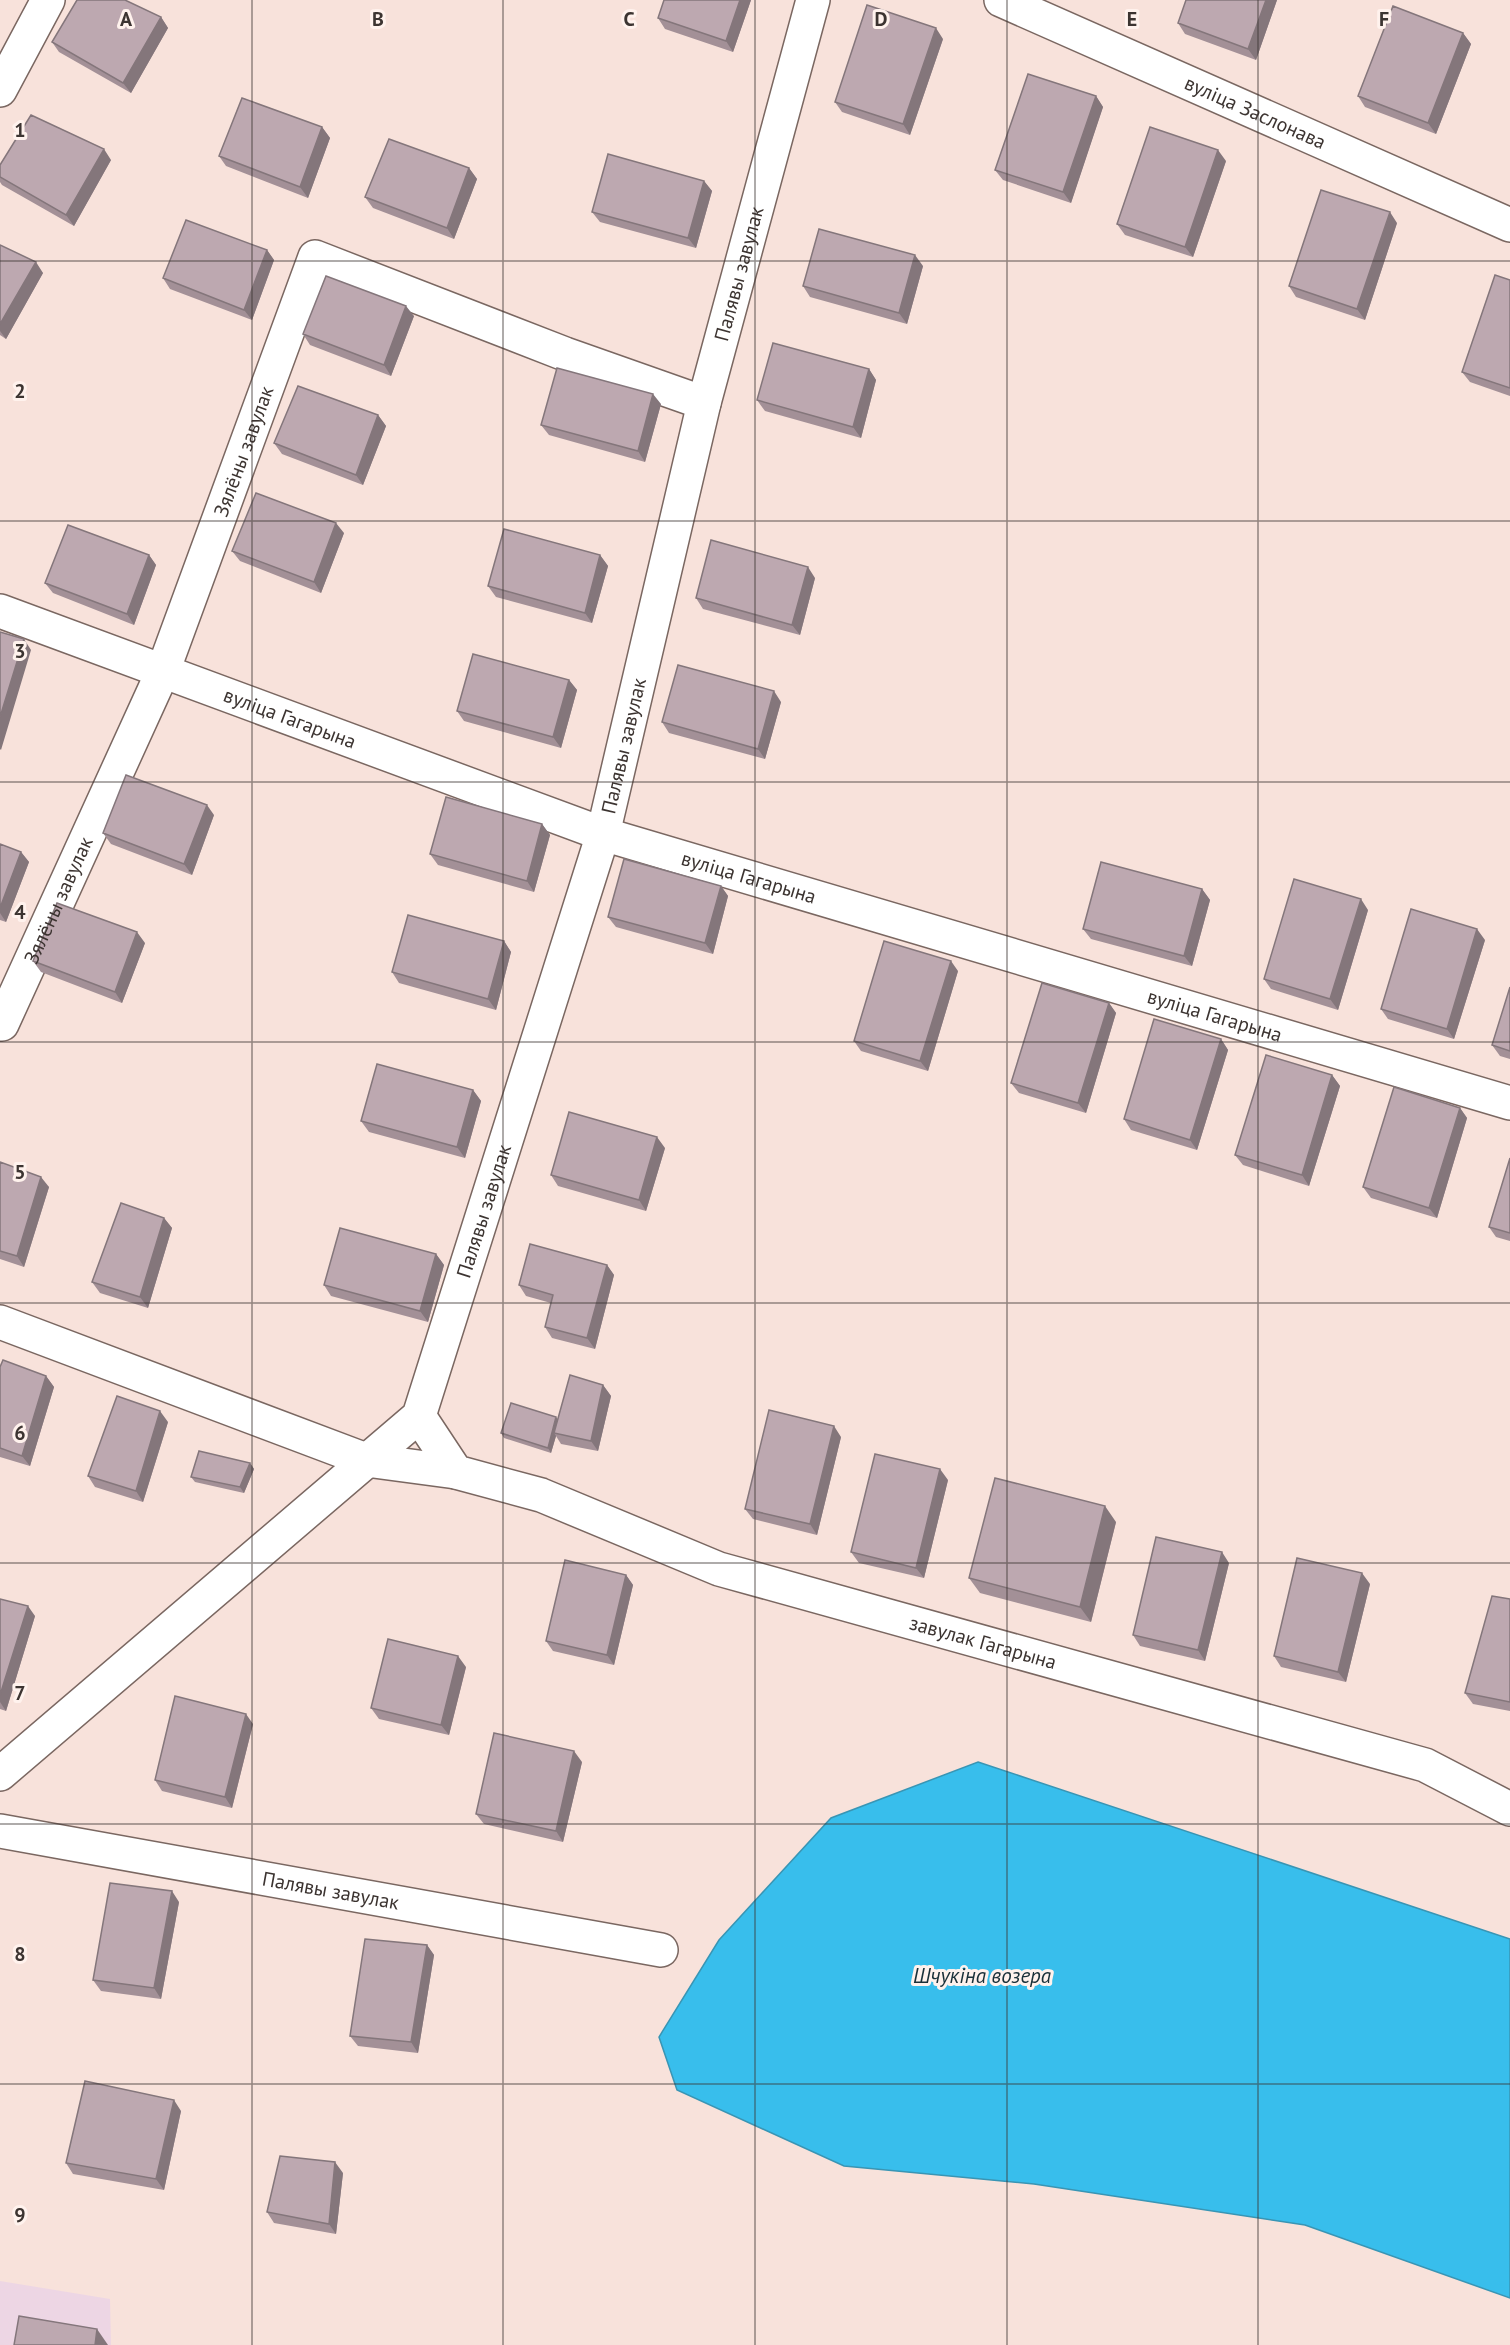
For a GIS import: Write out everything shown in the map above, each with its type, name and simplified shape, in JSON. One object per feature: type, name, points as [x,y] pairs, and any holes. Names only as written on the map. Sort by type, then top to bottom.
[{"type":"street","points":[[0,90],[48,0]]},
{"type":"street","name":"Палявы завулак","points":[[419,1416],[603,834],[704,403],[813,0]]},
{"type":"street","name":"вуліца Заслонава","points":[[1001,0],[1510,225]]},
{"type":"street","name":"Зялёны завулак","points":[[2,1024],[163,671],[315,257],[565,354],[704,403]]},
{"type":"street","name":"вуліца Гагарына","points":[[0,611],[603,834],[1510,1103]]},
{"type":"street","points":[[0,1322],[366,1460]]},
{"type":"street","points":[[0,1774],[419,1416],[456,1472]]},
{"type":"street","name":"завулак Гагарына","points":[[366,1460],[456,1472],[541,1496],[719,1569],[1425,1766],[1510,1809]]},
{"type":"street","name":"Палявы завулак","points":[[0,1831],[661,1950]]},
{"type":"shaded area","points":[[0,2281],[110,2299],[111,2345],[0,2345]]},
{"type":"water","name":"Шчукіна возера","points":[[978,1762],[1510,1939],[1510,2298],[1305,2225],[1034,2184],[844,2166],[677,2090],[659,2037],[719,1940],[831,1818]]},
{"type":"building","points":[[77,0],[125,0],[161,17],[123,83],[52,42]]},
{"type":"building","points":[[664,0],[740,0],[726,41],[658,18]]},
{"type":"building","points":[[1186,0],[1266,0],[1248,49],[1178,23]]},
{"type":"building","points":[[867,5],[936,28],[903,124],[835,102]]},
{"type":"building","points":[[1393,6],[1463,33],[1428,123],[1358,96]]},
{"type":"building","points":[[1028,74],[1096,96],[1063,192],[995,170]]},
{"type":"building","points":[[242,98],[322,127],[300,187],[219,156]]},
{"type":"building","points":[[31,115],[104,149],[66,215],[0,177],[0,165]]},
{"type":"building","points":[[1150,127],[1218,150],[1185,247],[1117,224]]},
{"type":"building","points":[[389,139],[469,168],[447,228],[365,197]]},
{"type":"building","points":[[608,154],[704,181],[688,238],[592,212]]},
{"type":"building","points":[[1321,190],[1390,212],[1357,309],[1289,286]]},
{"type":"building","points":[[186,220],[267,250],[244,310],[163,278]]},
{"type":"building","points":[[819,229],[915,255],[899,313],[803,286]]},
{"type":"building","points":[[0,245],[36,262],[0,324]]},
{"type":"building","points":[[1495,275],[1510,280],[1510,388],[1462,372]]},
{"type":"building","points":[[326,276],[406,306],[384,365],[303,334]]},
{"type":"building","points":[[773,343],[869,369],[853,427],[757,400]]},
{"type":"building","points":[[557,368],[653,394],[638,451],[541,425]]},
{"type":"building","points":[[298,386],[378,415],[356,475],[274,443]]},
{"type":"building","points":[[256,493],[336,523],[314,582],[232,551]]},
{"type":"building","points":[[68,525],[149,555],[127,614],[45,583]]},
{"type":"building","points":[[504,529],[600,555],[585,613],[488,586]]},
{"type":"building","points":[[711,540],[808,567],[792,625],[696,598]]},
{"type":"building","points":[[0,632],[24,639],[0,717]]},
{"type":"building","points":[[473,654],[569,680],[553,737],[457,711]]},
{"type":"building","points":[[678,665],[774,691],[758,749],[662,722]]},
{"type":"building","points":[[126,775],[207,805],[184,864],[103,833]]},
{"type":"building","points":[[446,797],[542,824],[527,881],[430,854]]},
{"type":"building","points":[[0,844],[21,852],[0,908]]},
{"type":"building","points":[[624,859],[721,886],[705,943],[608,917]]},
{"type":"building","points":[[1101,862],[1202,889],[1184,956],[1083,929]]},
{"type":"building","points":[[1294,879],[1361,899],[1330,999],[1264,979]]},
{"type":"building","points":[[57,903],[137,932],[115,992],[33,961]]},
{"type":"building","points":[[1411,909],[1477,929],[1447,1029],[1381,1009]]},
{"type":"building","points":[[408,915],[504,941],[488,999],[392,972]]},
{"type":"building","points":[[884,941],[951,961],[920,1061],[854,1041]]},
{"type":"building","points":[[1042,983],[1109,1003],[1078,1103],[1011,1083]]},
{"type":"building","points":[[1510,987],[1510,1051],[1492,1045]]},
{"type":"building","points":[[1154,1019],[1221,1039],[1190,1140],[1124,1119]]},
{"type":"building","points":[[1266,1055],[1332,1075],[1302,1175],[1235,1155]]},
{"type":"building","points":[[377,1064],[473,1090],[457,1147],[361,1121]]},
{"type":"building","points":[[1394,1087],[1460,1108],[1429,1208],[1363,1187]]},
{"type":"building","points":[[569,1112],[657,1137],[639,1200],[551,1175]]},
{"type":"building","points":[[1510,1158],[1510,1233],[1489,1227]]},
{"type":"building","points":[[0,1162],[41,1177],[17,1256],[0,1251]]},
{"type":"building","points":[[121,1203],[164,1218],[140,1297],[92,1282]]},
{"type":"building","points":[[340,1228],[436,1254],[420,1311],[324,1285]]},
{"type":"building","points":[[530,1244],[607,1265],[587,1338],[545,1327],[553,1295],[519,1285]]},
{"type":"building","points":[[3,1360],[46,1376],[22,1456],[0,1448],[0,1367]]},
{"type":"building","points":[[570,1375],[603,1385],[591,1441],[554,1433]]},
{"type":"building","points":[[117,1396],[160,1411],[136,1491],[88,1476]]},
{"type":"building","points":[[511,1403],[556,1417],[548,1448],[501,1433]]},
{"type":"building","points":[[769,1410],[834,1426],[810,1524],[745,1509]]},
{"type":"building","points":[[199,1451],[250,1463],[240,1487],[191,1477]]},
{"type":"building","points":[[875,1454],[940,1469],[916,1568],[851,1552]]},
{"type":"building","points":[[995,1478],[1105,1506],[1080,1607],[969,1578]]},
{"type":"building","points":[[1156,1537],[1222,1552],[1198,1650],[1133,1635]]},
{"type":"building","points":[[1297,1558],[1362,1573],[1338,1672],[1274,1656]]},
{"type":"building","points":[[565,1560],[626,1575],[607,1655],[546,1641]]},
{"type":"building","points":[[1492,1596],[1510,1599],[1510,1702],[1465,1693]]},
{"type":"building","points":[[0,1599],[28,1606],[0,1695]]},
{"type":"building","points":[[388,1639],[458,1656],[441,1725],[371,1708]]},
{"type":"building","points":[[175,1696],[246,1714],[225,1797],[155,1780]]},
{"type":"building","points":[[494,1733],[574,1751],[556,1831],[476,1814]]},
{"type":"building","points":[[110,1883],[172,1891],[154,1988],[93,1980]]},
{"type":"building","points":[[365,1939],[427,1945],[411,2042],[350,2036]]},
{"type":"building","points":[[85,2081],[174,2100],[156,2179],[66,2163]]},
{"type":"building","points":[[280,2156],[335,2162],[329,2224],[267,2212]]},
{"type":"building","points":[[19,2316],[97,2329],[95,2345],[14,2345]]}]
